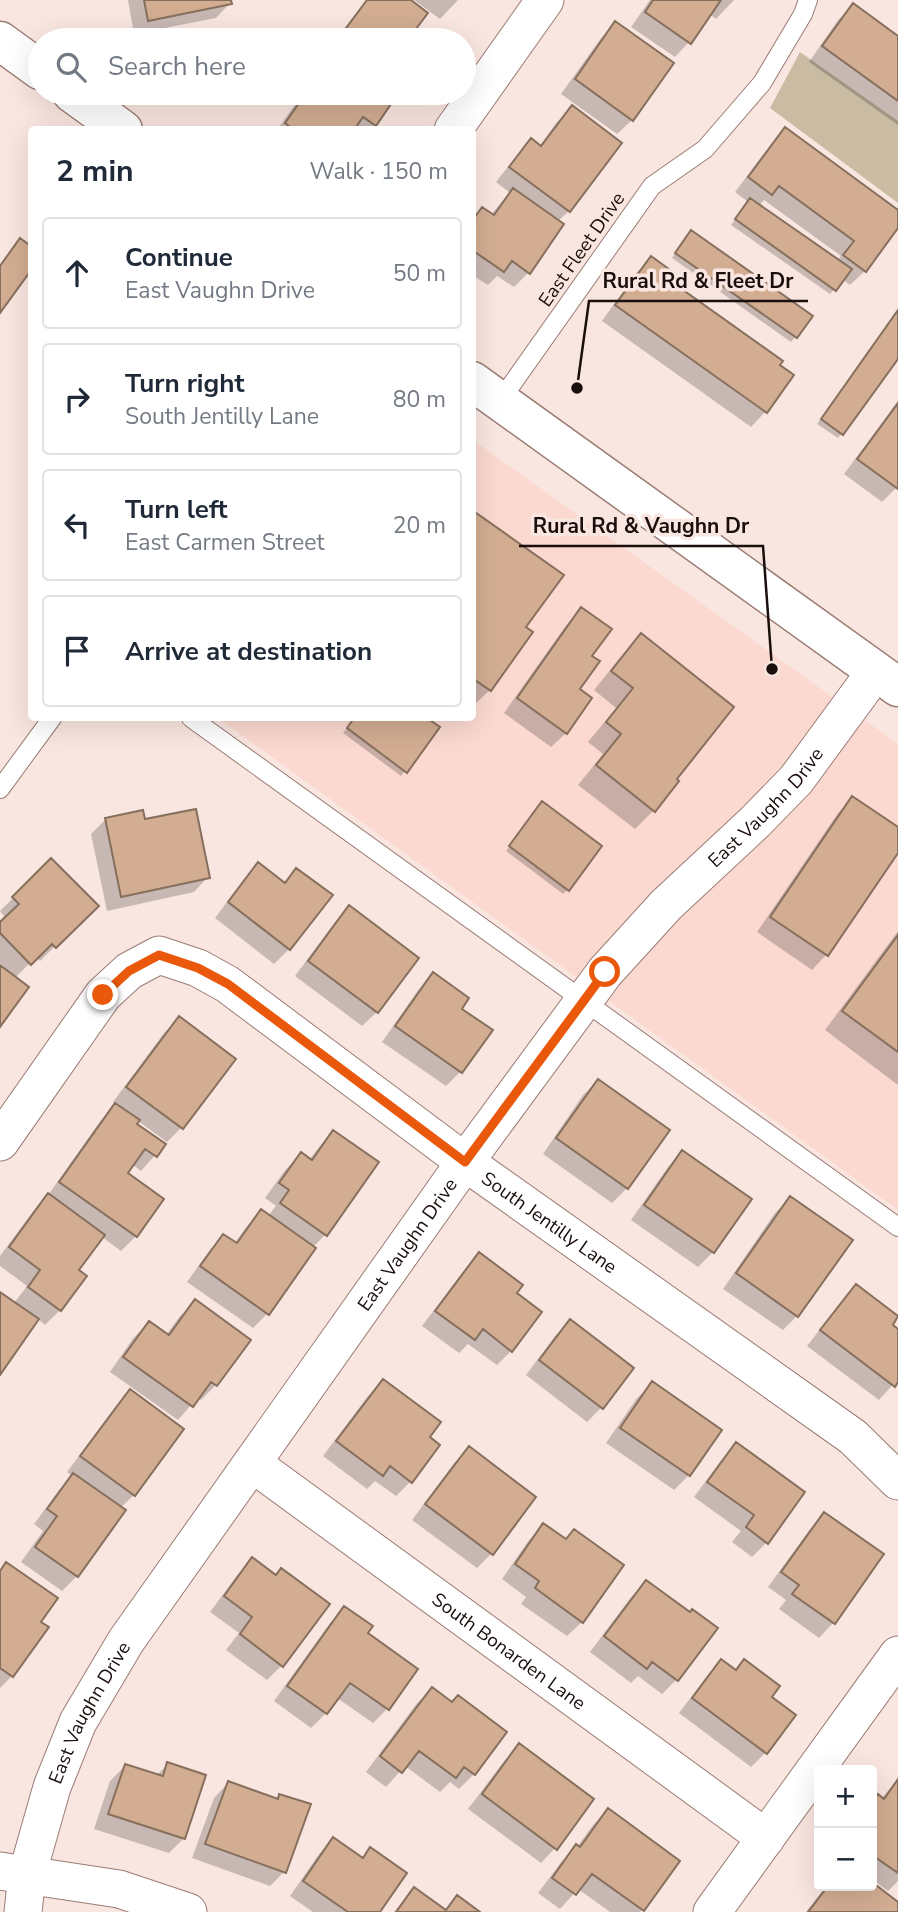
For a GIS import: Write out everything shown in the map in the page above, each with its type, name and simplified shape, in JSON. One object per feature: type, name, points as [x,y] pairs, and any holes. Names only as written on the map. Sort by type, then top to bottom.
[{"type":"main road","points":[[0,41],[28,61]]},
{"type":"main road","points":[[89,105],[118,126]]},
{"type":"main road","points":[[486,391],[887,679]]},
{"type":"street","points":[[476,98],[545,0]]},
{"type":"street","points":[[456,126],[471,105]]},
{"type":"street","name":"East Vaughn Drive","points":[[23,1912],[13,1873],[78,1722],[127,1641],[465,1162],[605,972],[666,905],[796,780],[887,679]]},
{"type":"street","name":"South Jentilly Lane","points":[[0,1142],[103,995],[129,971],[159,955],[198,968],[228,984],[465,1162],[853,1437],[898,1481]]},
{"type":"street","name":"South Bonarden Lane","points":[[253,1464],[766,1838]]},
{"type":"street","points":[[712,1912],[898,1655]]},
{"type":"street","points":[[13,1873],[119,1889],[188,1912]]},
{"type":"lane","name":"East Fleet Drive","points":[[486,391],[652,186],[705,149],[762,83],[803,15],[808,0]]},
{"type":"lane","points":[[0,789],[50,721]]},
{"type":"lane","points":[[195,721],[898,1227]]},
{"type":"shaded area","points":[[800,52],[898,121],[898,203],[770,108]]},
{"type":"shaded area","points":[[476,442],[898,744],[898,1210],[222,721],[476,721]]},
{"type":"building","points":[[144,0],[231,0],[232,4],[148,21]]},
{"type":"building","points":[[367,0],[411,0],[428,13],[417,28],[346,28]]},
{"type":"building","points":[[653,0],[721,0],[691,44],[645,12]]},
{"type":"building","points":[[853,3],[898,36],[898,101],[822,46]]},
{"type":"building","points":[[615,21],[674,63],[633,121],[575,79]]},
{"type":"building","points":[[298,105],[390,105],[376,126],[363,117],[357,126],[289,126],[285,123]]},
{"type":"building","points":[[572,105],[622,143],[570,212],[509,167],[531,138],[541,146]]},
{"type":"building","points":[[785,127],[898,210],[898,228],[866,272],[843,255],[854,241],[779,186],[772,195],[748,177]]},
{"type":"building","points":[[513,188],[564,224],[530,274],[512,261],[504,272],[476,253],[476,215],[482,207],[494,215]]},
{"type":"building","points":[[750,198],[852,269],[836,291],[735,219]]},
{"type":"building","points":[[691,230],[813,316],[797,338],[675,253]]},
{"type":"building","points":[[20,238],[28,244],[28,274],[0,313],[0,266]]},
{"type":"building","points":[[651,256],[677,275],[672,282],[783,361],[780,365],[794,375],[767,413],[615,305]]},
{"type":"building","points":[[898,310],[898,359],[843,435],[821,419]]},
{"type":"building","points":[[898,403],[898,489],[857,459]]},
{"type":"building","points":[[476,513],[564,575],[526,627],[533,632],[491,691],[476,681]]},
{"type":"building","points":[[581,607],[612,629],[592,656],[600,661],[580,689],[592,698],[567,734],[517,698]]},
{"type":"building","points":[[641,633],[734,707],[677,779],[679,781],[655,812],[596,765],[621,734],[606,722],[633,688],[611,671]]},
{"type":"building","points":[[352,721],[431,721],[440,727],[407,773],[347,728]]},
{"type":"building","points":[[852,796],[898,827],[898,853],[828,956],[770,917]]},
{"type":"building","points":[[542,801],[602,846],[569,891],[509,846]]},
{"type":"building","points":[[196,809],[210,878],[121,897],[105,818],[143,810],[145,819]]},
{"type":"building","points":[[51,858],[99,906],[56,948],[52,944],[31,965],[0,933],[0,922],[19,904],[12,897]]},
{"type":"building","points":[[258,862],[285,883],[296,868],[333,895],[290,950],[228,902]]},
{"type":"building","points":[[349,905],[419,958],[378,1013],[308,961]]},
{"type":"building","points":[[898,935],[898,1052],[842,1011]]},
{"type":"building","points":[[0,965],[29,987],[0,1027]]},
{"type":"building","points":[[433,972],[469,998],[462,1009],[493,1030],[462,1073],[395,1026]]},
{"type":"building","points":[[179,1016],[236,1059],[183,1129],[126,1087]]},
{"type":"building","points":[[598,1079],[670,1130],[628,1189],[556,1138]]},
{"type":"building","points":[[115,1103],[140,1120],[137,1124],[166,1144],[157,1157],[145,1149],[128,1173],[164,1199],[137,1237],[59,1182]]},
{"type":"building","points":[[333,1130],[379,1162],[327,1236],[280,1203],[289,1190],[279,1183],[301,1152],[312,1160]]},
{"type":"building","points":[[682,1150],[752,1199],[714,1253],[644,1205]]},
{"type":"building","points":[[48,1193],[105,1235],[79,1270],[87,1276],[61,1311],[28,1287],[40,1270],[9,1247]]},
{"type":"building","points":[[790,1196],[853,1240],[798,1317],[736,1273]]},
{"type":"building","points":[[261,1209],[316,1248],[269,1315],[200,1266],[223,1234],[237,1243]]},
{"type":"building","points":[[479,1252],[523,1285],[517,1293],[542,1312],[512,1352],[483,1329],[475,1340],[435,1311]]},
{"type":"building","points":[[856,1284],[898,1316],[893,1325],[898,1329],[898,1382],[895,1387],[820,1330]]},
{"type":"building","points":[[0,1292],[39,1319],[0,1375]]},
{"type":"building","points":[[195,1299],[251,1340],[217,1386],[211,1382],[193,1407],[123,1357],[149,1321],[169,1335]]},
{"type":"building","points":[[570,1319],[634,1368],[603,1409],[539,1360]]},
{"type":"building","points":[[383,1379],[441,1422],[430,1437],[440,1445],[412,1483],[390,1466],[383,1476],[336,1441]]},
{"type":"building","points":[[652,1381],[722,1430],[690,1476],[620,1428]]},
{"type":"building","points":[[130,1389],[184,1429],[135,1496],[80,1456]]},
{"type":"building","points":[[736,1442],[805,1492],[768,1544],[746,1527],[754,1515],[707,1482]]},
{"type":"building","points":[[469,1446],[536,1497],[493,1555],[425,1504]]},
{"type":"building","points":[[73,1473],[126,1510],[78,1577],[35,1547],[57,1516],[47,1509]]},
{"type":"building","points":[[824,1512],[884,1554],[835,1624],[792,1594],[799,1585],[781,1572]]},
{"type":"building","points":[[543,1523],[566,1539],[574,1529],[624,1565],[583,1623],[535,1588],[539,1581],[515,1564]]},
{"type":"building","points":[[252,1557],[276,1575],[281,1568],[330,1604],[283,1667],[240,1634],[252,1617],[224,1596]]},
{"type":"building","points":[[6,1562],[58,1598],[41,1622],[49,1627],[13,1677],[0,1668],[0,1571]]},
{"type":"building","points":[[646,1580],[690,1612],[692,1609],[718,1628],[678,1681],[652,1662],[647,1669],[604,1636]]},
{"type":"building","points":[[344,1606],[373,1626],[368,1633],[418,1669],[389,1710],[350,1683],[327,1714],[287,1686]]},
{"type":"building","points":[[721,1659],[736,1670],[744,1659],[780,1686],[772,1697],[796,1715],[767,1754],[692,1698]]},
{"type":"building","points":[[432,1687],[452,1702],[458,1695],[507,1732],[475,1775],[464,1767],[456,1778],[419,1751],[402,1773],[380,1756]]},
{"type":"building","points":[[519,1743],[594,1799],[557,1850],[482,1794]]},
{"type":"building","points":[[167,1762],[206,1775],[185,1839],[108,1814],[125,1764],[163,1776]]},
{"type":"building","points":[[898,1779],[898,1873],[877,1858],[877,1796],[884,1799]]},
{"type":"building","points":[[228,1781],[278,1799],[279,1794],[311,1804],[286,1873],[205,1844]]},
{"type":"building","points":[[608,1808],[680,1861],[644,1911],[592,1874],[576,1895],[552,1878],[576,1844],[580,1847]]},
{"type":"building","points":[[333,1837],[363,1858],[370,1847],[407,1873],[380,1912],[348,1912],[303,1881]]},
{"type":"building","points":[[877,1886],[898,1902],[898,1912],[808,1912],[824,1891],[877,1891]]},
{"type":"building","points":[[414,1887],[446,1910],[457,1895],[480,1912],[396,1912]]},
{"type":"place","name":"Rural Rd & Fleet Dr","points":[[577,388]]},
{"type":"place","name":"Rural Rd & Vaughn Dr","points":[[772,669]]},
{"type":"route","points":[[103,995],[129,971],[159,955],[198,968],[228,984],[465,1162],[605,972]]}]
